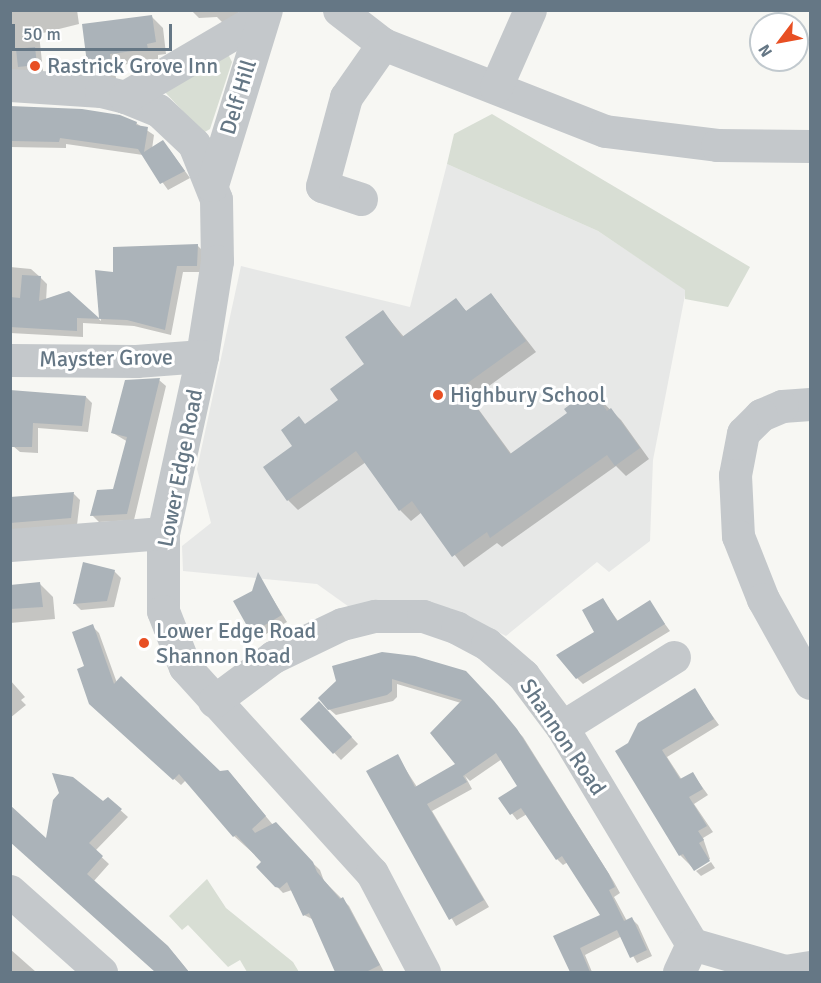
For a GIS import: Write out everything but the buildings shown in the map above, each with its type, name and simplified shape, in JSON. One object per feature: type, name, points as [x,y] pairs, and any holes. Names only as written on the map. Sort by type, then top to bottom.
[{"type":"street","points":[[339,10],[383,44],[448,72],[496,87],[605,131],[717,145],[810,146]]},
{"type":"street","points":[[496,87],[530,10]]},
{"type":"street","points":[[125,97],[265,13]]},
{"type":"street","name":"Delf Hill","points":[[212,185],[265,13]]},
{"type":"street","points":[[361,199],[322,186],[346,97],[383,44]]},
{"type":"street","name":"Lower Edge Road","points":[[10,85],[101,91],[125,97],[158,110],[194,144],[216,200],[217,261],[202,356],[164,533],[160,588],[170,638],[185,667],[214,701],[372,873],[424,972]]},
{"type":"street","name":"Mayster Grove","points":[[10,360],[136,361],[202,356]]},
{"type":"street","points":[[810,404],[782,406],[761,415],[743,433],[735,475],[738,536],[764,599],[810,683]]},
{"type":"street","points":[[10,545],[164,533]]},
{"type":"street","name":"Shannon Road","points":[[214,701],[273,657],[342,624],[375,616],[423,616],[457,627],[487,644],[523,675],[562,727],[686,958]]},
{"type":"street","points":[[562,727],[674,657]]},
{"type":"street","points":[[10,891],[101,972]]},
{"type":"street","points":[[686,958],[798,969]]},
{"type":"shaded area","points":[[227,52],[232,62],[210,129],[203,133],[164,91]]},
{"type":"shaded area","points":[[492,114],[750,267],[728,307],[685,299],[685,290],[598,231],[447,164],[454,134]]},
{"type":"shaded area","name":"Highbury School","points":[[447,164],[598,231],[686,290],[653,460],[650,541],[609,572],[597,562],[506,636],[450,608],[352,609],[317,584],[183,571],[182,546],[211,523],[197,469],[241,266],[410,307]]},
{"type":"shaded area","points":[[207,879],[226,908],[293,962],[299,972],[247,972],[240,960],[228,967],[188,925],[182,930],[169,916]]},
{"type":"place","name":"Rastrick Grove Inn","points":[[35,66]]},
{"type":"place","name":"Highbury School","points":[[438,395]]},
{"type":"place","name":"Lower Edge Road Shannon Road","points":[[144,643]]}]
